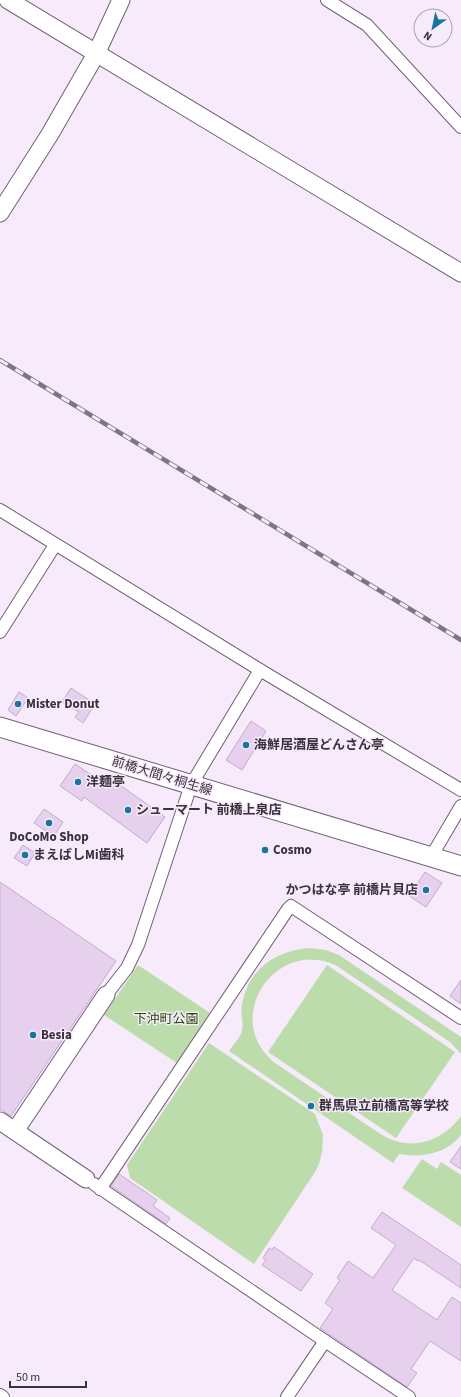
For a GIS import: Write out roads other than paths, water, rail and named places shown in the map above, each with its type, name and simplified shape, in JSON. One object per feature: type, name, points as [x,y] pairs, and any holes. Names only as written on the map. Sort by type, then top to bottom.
[{"type":"main road","name":"前橋大間々桐生線","points":[[0,727],[461,866]]},
{"type":"street","points":[[8,0],[461,273]]},
{"type":"street","points":[[0,213],[4,198],[50,134],[96,54],[121,0]]},
{"type":"street","points":[[327,0],[367,25],[461,127]]},
{"type":"street","points":[[0,510],[260,670],[461,790]]},
{"type":"street","points":[[0,632],[55,545]]},
{"type":"street","points":[[15,1131],[106,995],[127,968],[138,945],[191,785],[260,670]]},
{"type":"street","points":[[431,857],[461,806]]},
{"type":"street","points":[[93,1184],[291,906],[461,1018]]},
{"type":"street","points":[[0,1121],[409,1397]]},
{"type":"street","points":[[287,1397],[325,1341]]},
{"type":"railway","points":[[0,360],[461,640]]},
{"type":"place","name":"Mister Donut","points":[[18,704]]},
{"type":"place","name":"海鮮居酒屋どんさん亭","points":[[246,745]]},
{"type":"place","name":"洋麺亭","points":[[78,782]]},
{"type":"place","name":"シューマート 前橋上泉店","points":[[128,810]]},
{"type":"place","name":"DoCoMo Shop","points":[[49,823]]},
{"type":"place","name":"Cosmo","points":[[265,850]]},
{"type":"place","name":"まえばしMi歯科","points":[[25,855]]},
{"type":"place","name":"かつはな亭 前橋片貝店","points":[[426,890]]},
{"type":"place","name":"Besia","points":[[33,1035]]},
{"type":"place","name":"群馬県立前橋高等学校","points":[[311,1106]]},
{"type":"park label","name":"下沖町公園","points":[[166,1019]]}]
